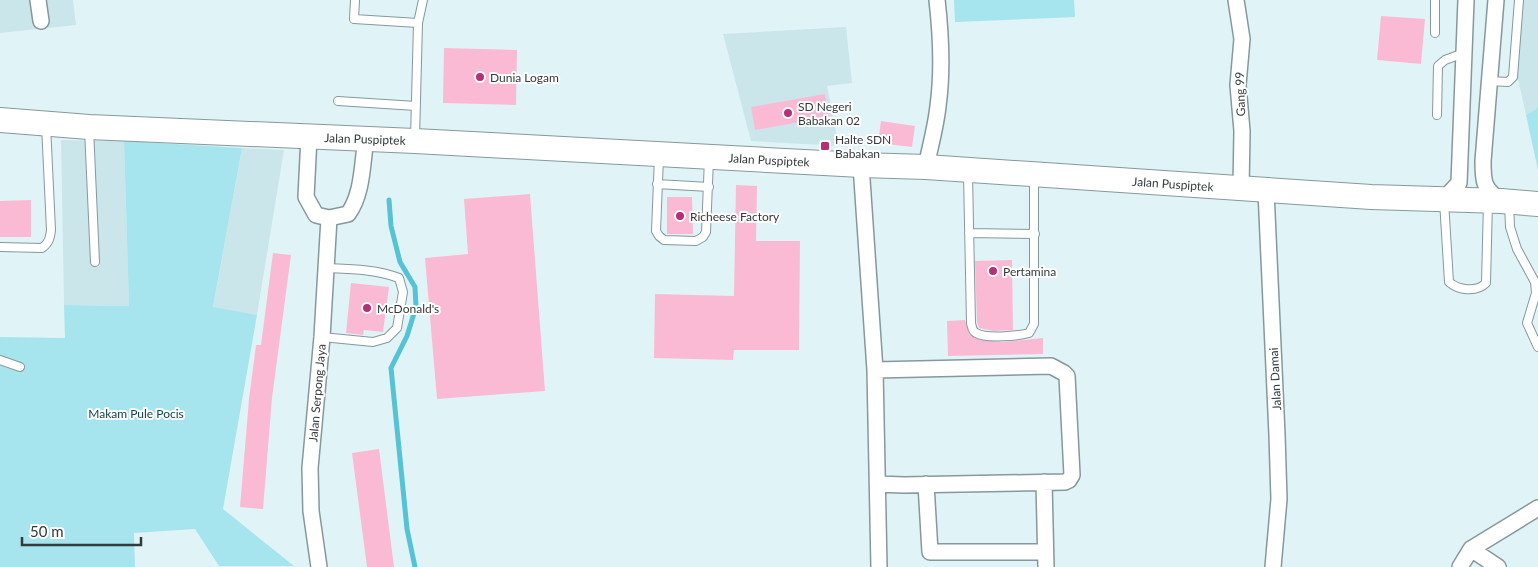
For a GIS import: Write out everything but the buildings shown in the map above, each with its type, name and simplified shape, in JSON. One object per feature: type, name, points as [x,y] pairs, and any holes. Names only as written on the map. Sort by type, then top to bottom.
[{"type":"main road","name":"Jalan Puspiptek","points":[[0,120],[89,127],[415,141],[926,167],[1371,197],[1444,198],[1538,204]]},
{"type":"street","points":[[38,0],[41,21]]},
{"type":"street","points":[[926,167],[941,83],[942,58],[936,0]]},
{"type":"street","name":"Gang 99","points":[[1236,0],[1242,39],[1238,85],[1242,131],[1241,189]]},
{"type":"street","points":[[1444,198],[1459,183],[1466,0]]},
{"type":"street","points":[[1496,0],[1483,176],[1485,186],[1499,201]]},
{"type":"street","points":[[310,137],[306,197],[316,216],[329,218],[348,214],[354,206],[358,194],[366,139]]},
{"type":"street","points":[[861,165],[875,370],[879,567]]},
{"type":"street","name":"Jalan Damai","points":[[1266,190],[1279,490],[1273,567]]},
{"type":"street","name":"Jalan Serpong Jaya","points":[[319,567],[311,511],[310,468],[322,336],[329,218]]},
{"type":"street","points":[[875,370],[1051,366],[1064,372],[1067,376],[1072,475],[1065,482],[878,484]]},
{"type":"street","points":[[1044,482],[1046,567]]},
{"type":"street","points":[[926,484],[930,552],[1045,552]]},
{"type":"street","points":[[1460,567],[1472,549],[1538,508]]},
{"type":"street","points":[[1472,549],[1498,567]]},
{"type":"lane","points":[[355,0],[354,19],[418,23]]},
{"type":"lane","points":[[415,141],[418,23],[422,0]]},
{"type":"lane","points":[[1434,33],[1435,0]]},
{"type":"lane","points":[[1489,81],[1508,82],[1513,77],[1520,0]]},
{"type":"lane","points":[[1437,115],[1438,66],[1445,60],[1464,53]]},
{"type":"lane","points":[[338,100],[416,106]]},
{"type":"lane","points":[[0,247],[42,248],[50,239],[46,123]]},
{"type":"lane","points":[[89,127],[95,262]]},
{"type":"lane","points":[[659,154],[656,231],[664,240],[696,241],[703,237],[708,227],[709,157]]},
{"type":"lane","points":[[968,170],[972,330],[978,334],[989,336],[1029,333],[1034,324],[1034,174]]},
{"type":"lane","points":[[657,184],[709,187]]},
{"type":"lane","points":[[1444,198],[1449,282],[1455,288],[1471,289],[1481,288],[1486,283],[1499,201]]},
{"type":"lane","points":[[1499,201],[1517,249],[1535,282],[1536,293],[1527,323],[1538,347]]},
{"type":"lane","points":[[969,233],[1035,234]]},
{"type":"lane","points":[[322,336],[373,342],[387,338],[397,328],[403,292],[399,278],[391,275],[355,269],[325,268]]},
{"type":"lane","points":[[0,360],[20,367]]},
{"type":"shaded area","points":[[0,0],[73,0],[76,25],[0,33]]},
{"type":"shaded area","points":[[1518,0],[1538,0],[1538,108],[1526,115],[1515,65]]},
{"type":"shaded area","name":"SD Negeri Babakan 02","points":[[846,27],[852,83],[827,86],[839,146],[751,141],[723,34]]},
{"type":"shaded area","points":[[61,140],[124,141],[129,306],[64,305]]},
{"type":"shaded area","points":[[242,148],[284,150],[257,315],[213,308]]},
{"type":"green space","points":[[954,0],[1074,0],[1075,17],[955,22]]},
{"type":"green space","points":[[1538,108],[1538,170],[1526,115]]},
{"type":"green space","name":"Makam Pule Pocis","points":[[124,141],[242,148],[213,307],[257,315],[223,509],[294,566],[219,566],[195,529],[134,533],[135,567],[0,567],[0,337],[65,338],[64,305],[129,306]]},
{"type":"waterway","points":[[389,200],[391,226],[400,262],[415,287],[416,307],[407,336],[391,368],[407,529],[415,567]]},
{"type":"place","name":"Dunia Logam","points":[[480,77]]},
{"type":"place","name":"SD Negeri Babakan 02","points":[[788,113]]},
{"type":"place","name":"Halte SDN Babakan","points":[[825,146]]},
{"type":"place","name":"Richeese Factory","points":[[680,216]]},
{"type":"place","name":"Pertamina","points":[[993,271]]},
{"type":"place","name":"McDonald's","points":[[367,308]]}]
